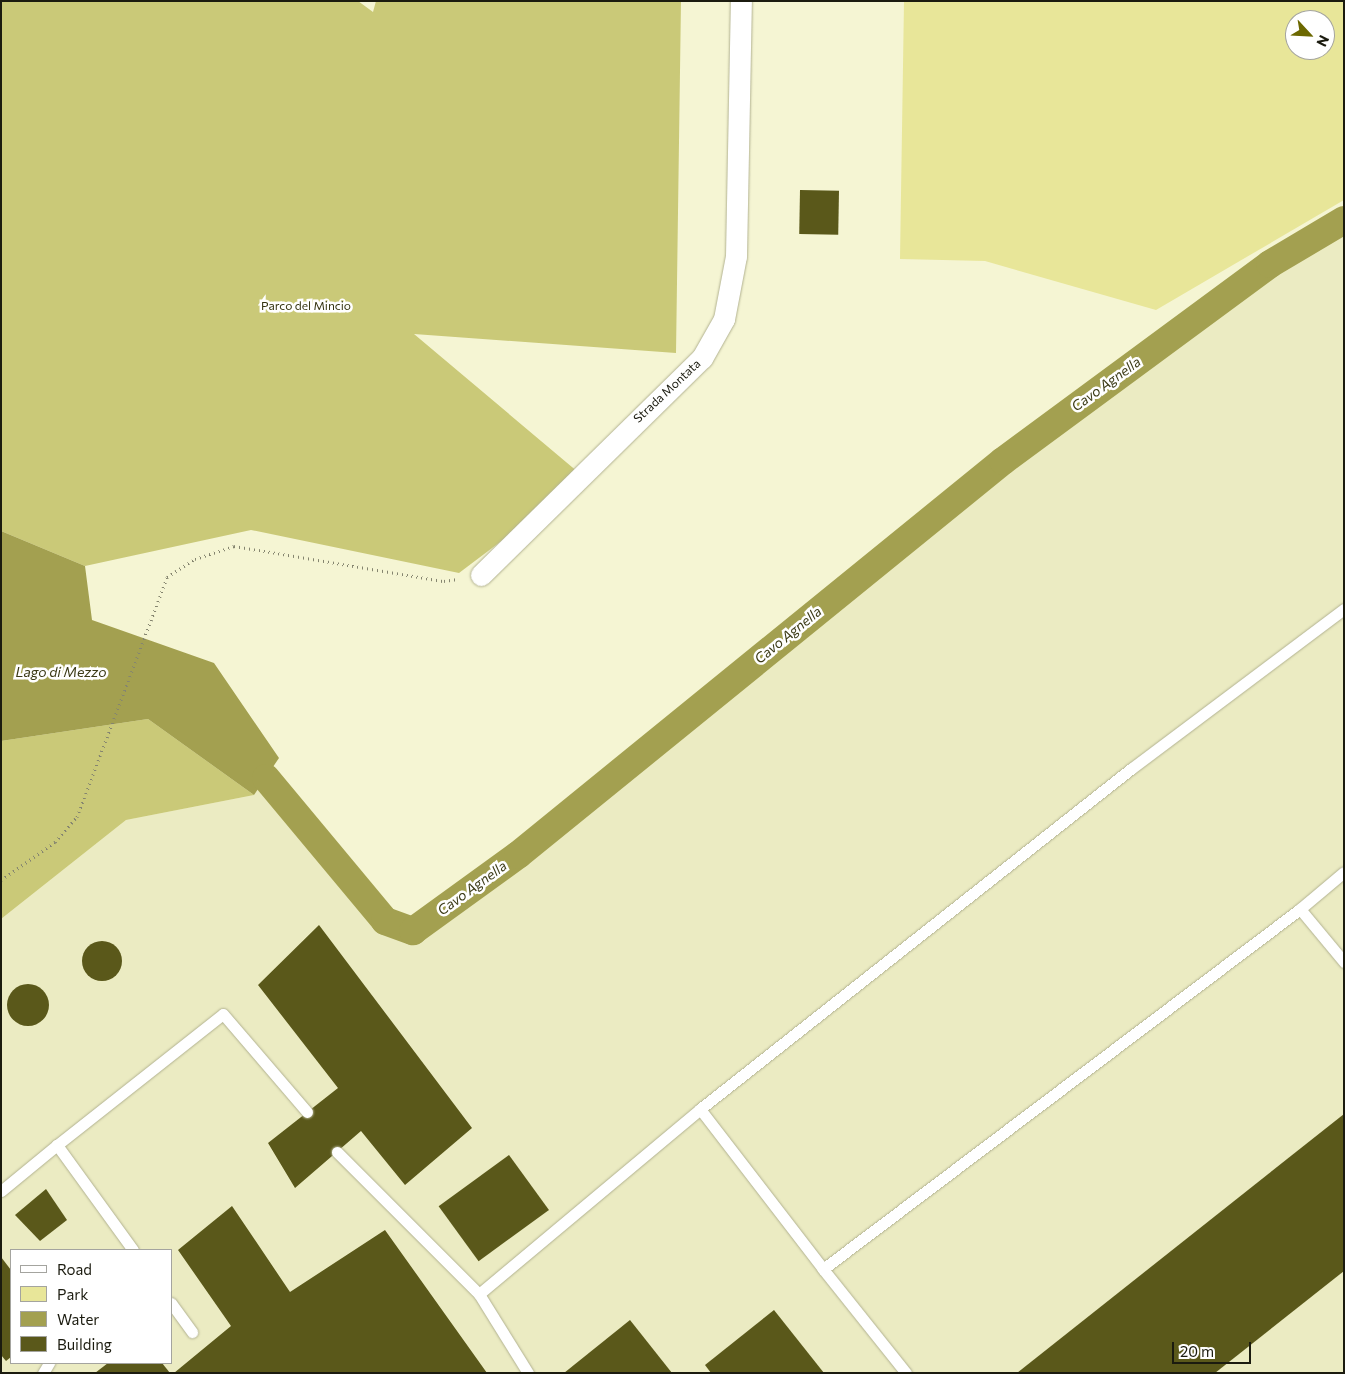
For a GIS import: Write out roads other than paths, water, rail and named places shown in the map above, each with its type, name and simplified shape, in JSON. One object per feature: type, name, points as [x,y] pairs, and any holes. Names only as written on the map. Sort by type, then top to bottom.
[{"type":"street","name":"Strada Montata","points":[[481,575],[702,358],[724,319],[736,256],[741,1]]},
{"type":"lane","points":[[478,1294],[700,1109],[1132,768],[1344,609]]},
{"type":"lane","points":[[823,1269],[1300,909],[1344,872]]},
{"type":"lane","points":[[1300,909],[1344,962]]},
{"type":"lane","points":[[1,1191],[223,1014],[307,1112]]},
{"type":"lane","points":[[700,1109],[906,1373]]},
{"type":"lane","points":[[57,1145],[132,1249]]},
{"type":"lane","points":[[337,1152],[478,1294],[528,1373]]},
{"type":"lane","points":[[172,1304],[192,1332]]},
{"type":"water","name":"Lago di Mezzo","points":[[1,531],[85,566],[92,620],[214,663],[279,758],[254,795],[148,719],[1,741]]},
{"type":"waterway","name":"Cavo Agnella","points":[[266,778],[385,921],[413,931],[518,855],[1003,461],[1270,264],[1344,220]]},
{"type":"park label","name":"Parco del Mincio","points":[[306,306]]}]
